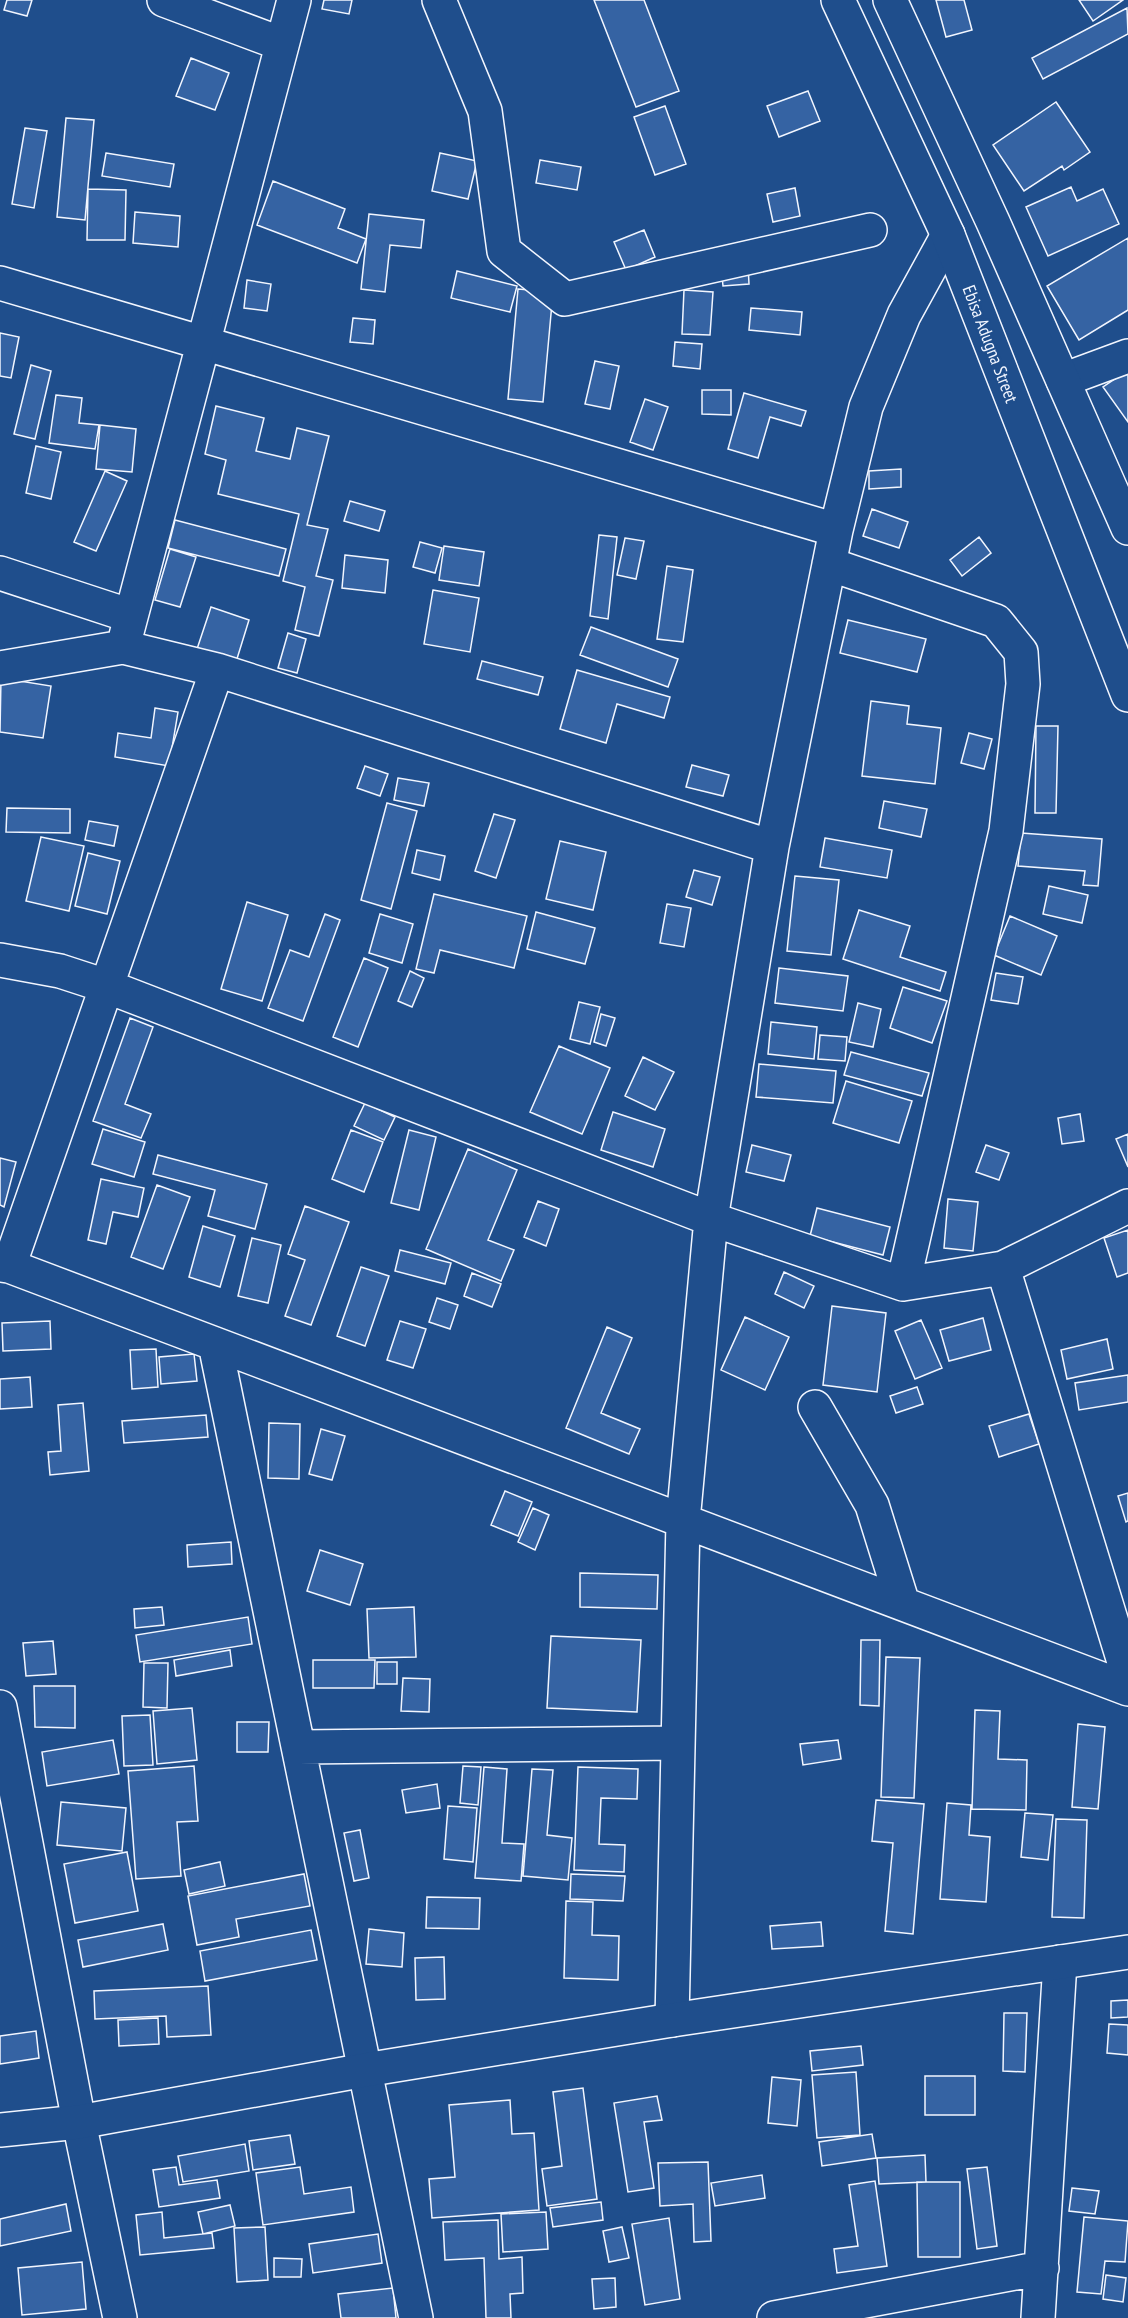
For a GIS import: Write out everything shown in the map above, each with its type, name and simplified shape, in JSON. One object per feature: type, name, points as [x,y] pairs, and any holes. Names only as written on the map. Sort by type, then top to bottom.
[{"type":"street","points":[[164,0],[282,44]]},
{"type":"street","points":[[127,631],[294,0]]},
{"type":"street","points":[[439,0],[485,111],[504,251],[565,299],[870,230]]},
{"type":"street","name":"Ebisa Adugna Street","points":[[838,0],[948,235],[1128,695]]},
{"type":"street","points":[[890,0],[993,222],[1128,528]]},
{"type":"street","points":[[672,2020],[683,1521],[711,1219],[772,847],[836,530],[866,407],[904,315],[948,235]]},
{"type":"street","points":[[0,283],[836,530]]},
{"type":"street","points":[[1063,380],[1128,356]]},
{"type":"street","points":[[829,564],[996,621],[1021,652],[1023,684],[1006,831],[903,1284]]},
{"type":"street","points":[[0,573],[217,670],[772,847]]},
{"type":"street","points":[[0,668],[127,631]]},
{"type":"street","points":[[217,670],[5,1265],[1128,1689]]},
{"type":"street","points":[[0,960],[60,971],[106,986],[711,1219],[903,1284],[1002,1268],[1128,1206]]},
{"type":"street","points":[[1002,1268],[1128,1675]]},
{"type":"street","points":[[215,1344],[416,2318]]},
{"type":"street","points":[[815,1407],[872,1505],[903,1604]]},
{"type":"street","points":[[0,1707],[79,2122],[120,2318]]},
{"type":"street","points":[[299,1747],[678,1743]]},
{"type":"street","points":[[0,2130],[79,2122],[366,2070],[672,2020],[1128,1952]]},
{"type":"street","points":[[1038,2318],[1060,1962]]},
{"type":"street","points":[[774,2318],[1042,2268]]},
{"type":"building","points":[[7,0],[32,0],[27,16],[4,10]]},
{"type":"building","points":[[324,0],[352,0],[349,14],[322,9]]},
{"type":"building","points":[[594,0],[644,0],[679,91],[636,107]]},
{"type":"building","points":[[936,0],[964,0],[972,30],[946,37]]},
{"type":"building","points":[[1079,0],[1123,0],[1093,21]]},
{"type":"building","points":[[1127,8],[1128,34],[1043,79],[1032,58]]},
{"type":"building","points":[[191,58],[229,73],[215,110],[176,96]]},
{"type":"building","points":[[808,91],[820,121],[779,137],[767,106]]},
{"type":"building","points":[[1056,102],[1090,152],[1064,170],[1062,166],[1024,191],[993,145]]},
{"type":"building","points":[[665,106],[686,164],[655,175],[634,117]]},
{"type":"building","points":[[66,118],[94,120],[85,220],[57,217]]},
{"type":"building","points":[[25,128],[47,131],[34,208],[12,204]]},
{"type":"building","points":[[106,153],[174,164],[170,187],[102,176]]},
{"type":"building","points":[[440,153],[477,161],[468,199],[432,191]]},
{"type":"building","points":[[540,160],[581,167],[577,190],[536,183]]},
{"type":"building","points":[[273,181],[345,209],[338,228],[366,239],[357,263],[257,225]]},
{"type":"building","points":[[1071,187],[1077,201],[1103,189],[1119,224],[1048,256],[1026,207]]},
{"type":"building","points":[[795,188],[800,216],[773,222],[767,194]]},
{"type":"building","points":[[88,189],[126,190],[125,240],[87,240]]},
{"type":"building","points":[[135,212],[180,216],[178,247],[133,243]]},
{"type":"building","points":[[369,214],[424,220],[421,248],[390,245],[385,292],[361,289]]},
{"type":"building","points":[[644,230],[655,257],[626,270],[614,242]]},
{"type":"building","points":[[1128,238],[1128,310],[1079,340],[1047,286]]},
{"type":"building","points":[[748,264],[749,284],[723,286],[721,266]]},
{"type":"building","points":[[457,271],[517,286],[510,312],[451,298]]},
{"type":"building","points":[[247,280],[271,284],[267,311],[244,308]]},
{"type":"building","points":[[518,289],[553,292],[543,402],[508,399]]},
{"type":"building","points":[[684,290],[713,292],[710,335],[682,334]]},
{"type":"building","points":[[751,308],[802,312],[800,335],[749,330]]},
{"type":"building","points":[[353,318],[375,320],[373,344],[350,342]]},
{"type":"building","points":[[0,333],[19,337],[11,378],[0,376]]},
{"type":"building","points":[[675,342],[702,344],[700,369],[673,366]]},
{"type":"building","points":[[595,361],[619,366],[610,409],[585,404]]},
{"type":"building","points":[[31,365],[51,371],[35,439],[14,434]]},
{"type":"building","points":[[1128,370],[1128,422],[1103,387]]},
{"type":"building","points":[[702,390],[731,390],[731,415],[702,414]]},
{"type":"building","points":[[744,393],[806,411],[801,426],[770,417],[758,458],[728,449]]},
{"type":"building","points":[[56,395],[82,398],[79,423],[99,425],[95,449],[49,443]]},
{"type":"building","points":[[645,399],[668,407],[653,450],[630,442]]},
{"type":"building","points":[[216,406],[264,418],[256,451],[290,459],[297,428],[329,436],[307,525],[328,529],[316,576],[333,580],[319,636],[295,630],[305,587],[283,581],[299,514],[218,494],[226,460],[205,454]]},
{"type":"building","points":[[100,425],[136,429],[132,472],[96,469]]},
{"type":"building","points":[[36,446],[61,452],[51,499],[26,493]]},
{"type":"building","points":[[901,469],[901,487],[869,489],[869,471]]},
{"type":"building","points":[[105,471],[127,481],[96,551],[74,542]]},
{"type":"building","points":[[350,501],[385,511],[379,531],[344,521]]},
{"type":"building","points":[[872,509],[908,522],[899,548],[863,536]]},
{"type":"building","points":[[175,520],[286,549],[279,576],[168,548]]},
{"type":"building","points":[[599,535],[617,537],[608,619],[590,616]]},
{"type":"building","points":[[979,537],[991,553],[962,576],[950,560]]},
{"type":"building","points":[[625,538],[644,541],[636,579],[617,575]]},
{"type":"building","points":[[420,542],[442,548],[435,573],[413,567]]},
{"type":"building","points":[[444,546],[484,552],[479,586],[439,580]]},
{"type":"building","points":[[170,549],[196,557],[180,607],[155,600]]},
{"type":"building","points":[[345,555],[388,560],[385,593],[342,588]]},
{"type":"building","points":[[667,566],[693,570],[683,642],[657,639]]},
{"type":"building","points":[[433,590],[479,598],[470,652],[424,644]]},
{"type":"building","points":[[211,607],[249,620],[236,662],[197,649]]},
{"type":"building","points":[[848,620],[926,639],[917,672],[840,653]]},
{"type":"building","points":[[591,627],[678,659],[668,687],[580,655]]},
{"type":"building","points":[[288,633],[306,639],[297,673],[278,668]]},
{"type":"building","points":[[482,661],[543,677],[538,695],[477,679]]},
{"type":"building","points":[[577,670],[670,697],[664,718],[617,704],[606,743],[560,729]]},
{"type":"building","points":[[1,678],[51,686],[43,738],[0,732]]},
{"type":"building","points":[[871,701],[909,706],[907,724],[941,728],[935,784],[862,776]]},
{"type":"building","points":[[155,708],[178,712],[169,766],[115,757],[118,733],[151,738]]},
{"type":"building","points":[[1036,726],[1058,726],[1056,813],[1035,813]]},
{"type":"building","points":[[969,733],[992,739],[984,769],[961,763]]},
{"type":"building","points":[[692,765],[729,775],[723,796],[686,787]]},
{"type":"building","points":[[365,766],[388,774],[380,796],[357,788]]},
{"type":"building","points":[[398,778],[429,783],[424,806],[394,800]]},
{"type":"building","points":[[884,801],[927,809],[921,837],[879,828]]},
{"type":"building","points":[[387,803],[417,811],[391,909],[361,900]]},
{"type":"building","points":[[7,808],[70,809],[70,833],[6,832]]},
{"type":"building","points":[[494,814],[515,820],[496,878],[475,871]]},
{"type":"building","points":[[89,821],[118,826],[114,846],[85,840]]},
{"type":"building","points":[[1021,833],[1102,839],[1098,886],[1083,885],[1085,871],[1018,866]]},
{"type":"building","points":[[41,837],[84,846],[69,911],[26,901]]},
{"type":"building","points":[[825,838],[892,850],[887,878],[820,867]]},
{"type":"building","points":[[560,841],[606,852],[593,910],[546,899]]},
{"type":"building","points":[[417,850],[445,856],[440,880],[412,873]]},
{"type":"building","points":[[88,853],[120,861],[107,914],[75,906]]},
{"type":"building","points":[[694,870],[720,877],[712,905],[686,897]]},
{"type":"building","points":[[795,876],[839,880],[831,955],[787,951]]},
{"type":"building","points":[[1049,886],[1088,895],[1082,923],[1043,914]]},
{"type":"building","points":[[434,894],[527,916],[514,968],[440,950],[434,973],[416,969]]},
{"type":"building","points":[[247,902],[288,915],[262,1001],[221,989]]},
{"type":"building","points":[[667,904],[691,908],[684,947],[660,943]]},
{"type":"building","points":[[859,910],[910,926],[900,957],[946,972],[940,991],[843,959]]},
{"type":"building","points":[[536,912],[595,928],[585,964],[527,949]]},
{"type":"building","points":[[325,914],[340,920],[303,1021],[268,1008],[290,950],[309,957]]},
{"type":"building","points":[[380,914],[413,924],[402,963],[369,953]]},
{"type":"building","points":[[1010,916],[1057,936],[1041,975],[994,955]]},
{"type":"building","points":[[364,958],[388,968],[358,1047],[333,1037]]},
{"type":"building","points":[[779,968],[848,976],[843,1011],[775,1003]]},
{"type":"building","points":[[410,971],[424,978],[412,1007],[398,1001]]},
{"type":"building","points":[[996,973],[1023,977],[1018,1004],[991,1000]]},
{"type":"building","points":[[903,987],[947,1001],[932,1043],[890,1028]]},
{"type":"building","points":[[579,1002],[600,1007],[590,1044],[570,1039]]},
{"type":"building","points":[[858,1003],[881,1009],[873,1047],[849,1042]]},
{"type":"building","points":[[601,1014],[615,1018],[606,1046],[594,1042]]},
{"type":"building","points":[[130,1018],[153,1027],[125,1104],[151,1114],[141,1138],[93,1121]]},
{"type":"building","points":[[771,1022],[817,1027],[814,1059],[768,1054]]},
{"type":"building","points":[[820,1035],[847,1037],[845,1061],[818,1059]]},
{"type":"building","points":[[559,1046],[610,1068],[582,1134],[530,1112]]},
{"type":"building","points":[[851,1052],[929,1073],[922,1096],[844,1075]]},
{"type":"building","points":[[643,1057],[674,1072],[655,1110],[625,1096]]},
{"type":"building","points":[[759,1064],[836,1071],[833,1103],[756,1097]]},
{"type":"building","points":[[846,1081],[912,1101],[899,1143],[833,1123]]},
{"type":"building","points":[[365,1103],[395,1117],[384,1140],[354,1126]]},
{"type":"building","points":[[613,1112],[665,1129],[653,1167],[601,1150]]},
{"type":"building","points":[[1080,1114],[1084,1141],[1062,1144],[1058,1118]]},
{"type":"building","points":[[103,1129],[145,1142],[134,1177],[92,1164]]},
{"type":"building","points":[[351,1130],[383,1142],[364,1192],[332,1179]]},
{"type":"building","points":[[409,1130],[436,1137],[419,1210],[391,1203]]},
{"type":"building","points":[[1128,1134],[1128,1167],[1116,1139]]},
{"type":"building","points":[[752,1145],[791,1155],[784,1181],[746,1172]]},
{"type":"building","points":[[986,1145],[1009,1153],[999,1180],[976,1172]]},
{"type":"building","points":[[468,1149],[517,1170],[488,1240],[514,1250],[501,1281],[426,1249]]},
{"type":"building","points":[[158,1155],[267,1184],[255,1229],[208,1216],[215,1190],[153,1174]]},
{"type":"building","points":[[0,1158],[16,1162],[4,1207],[0,1205]]},
{"type":"building","points":[[101,1179],[144,1188],[138,1217],[113,1212],[106,1244],[88,1240]]},
{"type":"building","points":[[157,1185],[190,1197],[163,1269],[131,1257]]},
{"type":"building","points":[[948,1199],[978,1202],[973,1251],[944,1248]]},
{"type":"building","points":[[538,1201],[559,1209],[546,1246],[524,1237]]},
{"type":"building","points":[[305,1206],[349,1222],[311,1325],[285,1316],[305,1260],[288,1254]]},
{"type":"building","points":[[817,1208],[890,1227],[883,1255],[810,1236]]},
{"type":"building","points":[[203,1226],[235,1236],[220,1287],[189,1277]]},
{"type":"building","points":[[1128,1230],[1128,1273],[1117,1277],[1104,1238]]},
{"type":"building","points":[[252,1238],[281,1245],[268,1303],[238,1296]]},
{"type":"building","points":[[400,1250],[451,1263],[445,1284],[395,1271]]},
{"type":"building","points":[[361,1267],[389,1276],[365,1346],[337,1336]]},
{"type":"building","points":[[784,1272],[814,1286],[804,1308],[775,1294]]},
{"type":"building","points":[[472,1273],[501,1284],[492,1307],[464,1296]]},
{"type":"building","points":[[437,1298],[458,1305],[450,1329],[429,1322]]},
{"type":"building","points":[[832,1306],[886,1313],[877,1392],[823,1385]]},
{"type":"building","points":[[745,1317],[789,1337],[765,1390],[721,1370]]},
{"type":"building","points":[[983,1318],[991,1350],[949,1361],[940,1330]]},
{"type":"building","points":[[921,1320],[942,1368],[915,1379],[895,1331]]},
{"type":"building","points":[[50,1321],[51,1349],[3,1351],[2,1323]]},
{"type":"building","points":[[400,1321],[426,1329],[413,1368],[387,1360]]},
{"type":"building","points":[[607,1327],[632,1338],[601,1413],[640,1429],[629,1454],[566,1428]]},
{"type":"building","points":[[1107,1339],[1113,1369],[1067,1379],[1061,1350]]},
{"type":"building","points":[[156,1349],[158,1387],[132,1389],[130,1350]]},
{"type":"building","points":[[194,1354],[197,1381],[161,1384],[159,1357]]},
{"type":"building","points":[[1128,1375],[1128,1402],[1079,1410],[1075,1383]]},
{"type":"building","points":[[30,1377],[32,1407],[0,1409],[0,1379]]},
{"type":"building","points":[[917,1387],[923,1404],[896,1413],[890,1396]]},
{"type":"building","points":[[83,1403],[89,1471],[50,1475],[48,1452],[61,1451],[58,1405]]},
{"type":"building","points":[[1029,1414],[1039,1444],[999,1457],[989,1426]]},
{"type":"building","points":[[206,1415],[208,1437],[124,1443],[122,1421]]},
{"type":"building","points":[[269,1423],[300,1424],[299,1479],[268,1478]]},
{"type":"building","points":[[321,1429],[345,1436],[332,1480],[309,1474]]},
{"type":"building","points":[[505,1491],[532,1502],[518,1536],[491,1525]]},
{"type":"building","points":[[1128,1493],[1128,1521],[1126,1522],[1118,1496]]},
{"type":"building","points":[[533,1508],[549,1515],[535,1550],[518,1542]]},
{"type":"building","points":[[231,1542],[232,1564],[188,1567],[187,1545]]},
{"type":"building","points":[[320,1550],[363,1564],[350,1605],[307,1591]]},
{"type":"building","points":[[580,1573],[658,1575],[657,1609],[580,1607]]},
{"type":"building","points":[[162,1607],[164,1625],[135,1628],[134,1609]]},
{"type":"building","points":[[414,1607],[416,1657],[369,1658],[367,1609]]},
{"type":"building","points":[[248,1617],[252,1644],[140,1662],[136,1635]]},
{"type":"building","points":[[551,1636],[641,1640],[637,1712],[547,1708]]},
{"type":"building","points":[[861,1640],[880,1640],[879,1706],[860,1705]]},
{"type":"building","points":[[53,1641],[56,1674],[26,1676],[23,1643]]},
{"type":"building","points":[[230,1650],[232,1666],[176,1676],[174,1660]]},
{"type":"building","points":[[886,1657],[920,1658],[914,1798],[881,1797]]},
{"type":"building","points":[[313,1660],[375,1660],[374,1688],[313,1688]]},
{"type":"building","points":[[377,1662],[397,1662],[397,1684],[377,1684]]},
{"type":"building","points":[[144,1663],[168,1663],[167,1708],[143,1707]]},
{"type":"building","points":[[403,1678],[430,1679],[429,1712],[401,1711]]},
{"type":"building","points":[[34,1686],[75,1686],[75,1728],[35,1727]]},
{"type":"building","points":[[192,1708],[197,1760],[157,1764],[153,1711]]},
{"type":"building","points":[[975,1710],[1000,1711],[998,1759],[1027,1760],[1026,1810],[972,1809]]},
{"type":"building","points":[[150,1715],[153,1765],[124,1766],[122,1716]]},
{"type":"building","points":[[237,1722],[269,1722],[268,1752],[237,1752]]},
{"type":"building","points":[[1078,1724],[1105,1727],[1098,1809],[1072,1807]]},
{"type":"building","points":[[113,1740],[119,1774],[47,1786],[42,1752]]},
{"type":"building","points":[[838,1740],[841,1759],[803,1765],[800,1744]]},
{"type":"building","points":[[194,1766],[198,1821],[177,1822],[181,1876],[136,1879],[128,1771]]},
{"type":"building","points":[[463,1766],[481,1767],[478,1805],[460,1803]]},
{"type":"building","points":[[484,1767],[507,1769],[502,1843],[524,1844],[521,1881],[475,1878]]},
{"type":"building","points":[[578,1767],[638,1769],[637,1799],[601,1798],[599,1844],[625,1845],[624,1872],[574,1870]]},
{"type":"building","points":[[532,1769],[553,1770],[547,1835],[572,1838],[568,1880],[523,1876]]},
{"type":"building","points":[[437,1784],[440,1808],[406,1813],[402,1790]]},
{"type":"building","points":[[876,1800],[924,1804],[913,1934],[885,1931],[893,1843],[872,1841]]},
{"type":"building","points":[[61,1802],[126,1808],[122,1851],[57,1845]]},
{"type":"building","points":[[947,1803],[971,1805],[969,1835],[990,1837],[986,1902],[940,1899]]},
{"type":"building","points":[[448,1806],[477,1808],[473,1862],[444,1859]]},
{"type":"building","points":[[1025,1813],[1053,1815],[1048,1860],[1021,1857]]},
{"type":"building","points":[[1056,1819],[1087,1820],[1084,1918],[1052,1917]]},
{"type":"building","points":[[360,1830],[369,1878],[354,1881],[344,1833]]},
{"type":"building","points":[[127,1852],[138,1911],[75,1923],[64,1864]]},
{"type":"building","points":[[220,1862],[225,1886],[189,1894],[184,1870]]},
{"type":"building","points":[[304,1874],[310,1906],[236,1919],[239,1937],[197,1945],[188,1896]]},
{"type":"building","points":[[571,1874],[625,1876],[623,1901],[570,1899]]},
{"type":"building","points":[[427,1897],[480,1898],[479,1929],[426,1928]]},
{"type":"building","points":[[566,1901],[593,1902],[592,1935],[619,1936],[618,1980],[564,1978]]},
{"type":"building","points":[[821,1922],[823,1946],[772,1949],[770,1926]]},
{"type":"building","points":[[163,1924],[168,1950],[83,1967],[78,1940]]},
{"type":"building","points":[[369,1929],[404,1933],[402,1967],[366,1964]]},
{"type":"building","points":[[311,1930],[317,1960],[205,1981],[200,1951]]},
{"type":"building","points":[[444,1957],[445,1999],[416,2000],[415,1958]]},
{"type":"building","points":[[208,1986],[211,2035],[167,2037],[166,2016],[95,2019],[94,1991]]},
{"type":"building","points":[[1128,2000],[1128,2017],[1111,2018],[1111,2001]]},
{"type":"building","points":[[1004,2013],[1027,2013],[1025,2072],[1003,2071]]},
{"type":"building","points":[[158,2018],[159,2044],[119,2046],[118,2020]]},
{"type":"building","points":[[1109,2024],[1128,2025],[1128,2055],[1107,2053]]},
{"type":"building","points":[[36,2031],[39,2058],[0,2064],[0,2036]]},
{"type":"building","points":[[861,2046],[863,2065],[812,2071],[810,2051]]},
{"type":"building","points":[[856,2072],[860,2135],[817,2138],[812,2075]]},
{"type":"building","points":[[925,2076],[975,2076],[975,2115],[925,2115]]},
{"type":"building","points":[[772,2077],[801,2080],[797,2126],[768,2123]]},
{"type":"building","points":[[583,2088],[597,2199],[547,2206],[542,2169],[562,2166],[553,2092]]},
{"type":"building","points":[[657,2096],[662,2120],[644,2122],[654,2188],[628,2192],[614,2103]]},
{"type":"building","points":[[510,2100],[512,2134],[534,2133],[539,2210],[432,2218],[429,2179],[455,2177],[449,2105]]},
{"type":"building","points":[[872,2134],[876,2158],[822,2166],[819,2142]]},
{"type":"building","points":[[290,2135],[295,2164],[253,2170],[249,2141]]},
{"type":"building","points":[[245,2144],[249,2171],[183,2182],[178,2156]]},
{"type":"building","points":[[925,2155],[926,2182],[879,2184],[877,2158]]},
{"type":"building","points":[[708,2162],[711,2241],[694,2242],[693,2204],[660,2206],[658,2163]]},
{"type":"building","points":[[176,2167],[179,2185],[217,2180],[220,2198],[159,2207],[153,2170]]},
{"type":"building","points":[[300,2167],[304,2194],[351,2187],[354,2212],[263,2225],[256,2173]]},
{"type":"building","points":[[987,2167],[997,2246],[977,2249],[967,2169]]},
{"type":"building","points":[[762,2175],[765,2198],[715,2206],[711,2183]]},
{"type":"building","points":[[875,2181],[887,2266],[837,2273],[834,2249],[858,2246],[849,2185]]},
{"type":"building","points":[[917,2182],[960,2182],[960,2257],[918,2257]]},
{"type":"building","points":[[1072,2188],[1099,2191],[1095,2214],[1069,2211]]},
{"type":"building","points":[[601,2202],[603,2220],[553,2227],[550,2208]]},
{"type":"building","points":[[66,2204],[71,2231],[0,2246],[0,2219]]},
{"type":"building","points":[[230,2205],[235,2226],[203,2234],[198,2212]]},
{"type":"building","points":[[162,2212],[164,2238],[212,2233],[214,2248],[140,2255],[136,2215]]},
{"type":"building","points":[[546,2212],[548,2249],[503,2252],[501,2214]]},
{"type":"building","points":[[1084,2217],[1128,2221],[1125,2262],[1105,2261],[1101,2294],[1077,2292]]},
{"type":"building","points":[[669,2218],[680,2299],[645,2305],[632,2224]]},
{"type":"building","points":[[498,2220],[499,2259],[522,2257],[523,2293],[510,2294],[511,2318],[486,2318],[484,2258],[445,2260],[443,2222]]},
{"type":"building","points":[[265,2227],[268,2280],[237,2282],[234,2228]]},
{"type":"building","points":[[622,2227],[629,2258],[609,2262],[603,2231]]},
{"type":"building","points":[[378,2234],[382,2263],[313,2273],[309,2244]]},
{"type":"building","points":[[274,2258],[302,2259],[301,2277],[274,2277]]},
{"type":"building","points":[[82,2262],[86,2309],[22,2315],[18,2268]]},
{"type":"building","points":[[1106,2275],[1126,2278],[1123,2302],[1103,2299]]},
{"type":"building","points":[[615,2278],[616,2307],[594,2309],[592,2279]]},
{"type":"building","points":[[393,2288],[396,2318],[341,2318],[338,2294]]}]
